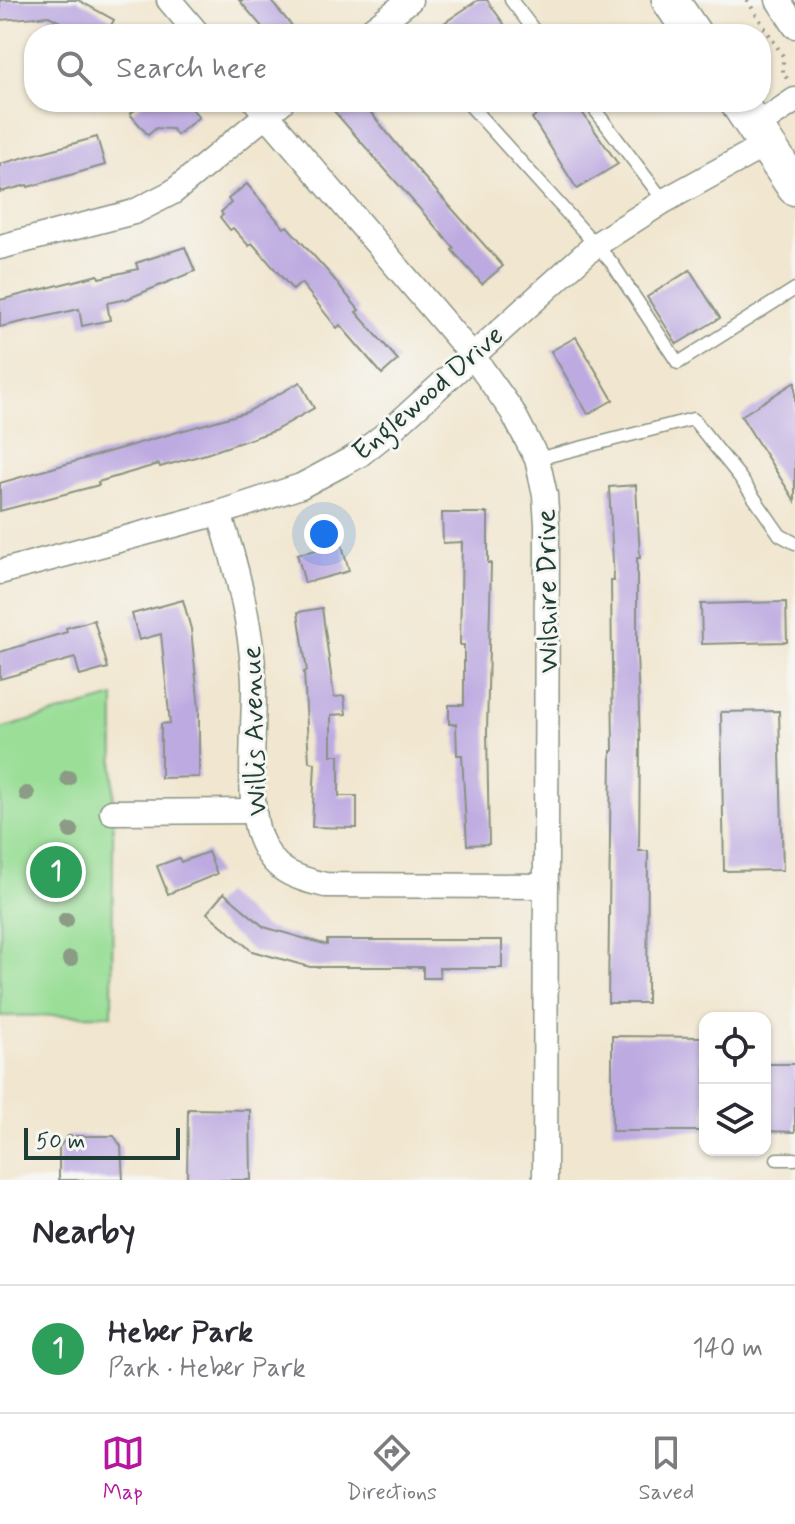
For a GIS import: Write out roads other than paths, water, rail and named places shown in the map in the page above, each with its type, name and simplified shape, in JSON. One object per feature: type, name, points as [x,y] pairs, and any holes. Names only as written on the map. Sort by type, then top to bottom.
[{"type":"main road","points":[[670,0],[686,24]]},
{"type":"main road","points":[[753,124],[795,187]]},
{"type":"street","points":[[169,0],[189,24]]},
{"type":"street","points":[[397,24],[410,0]]},
{"type":"street","points":[[778,0],[795,26]]},
{"type":"street","name":"Englewood Drive","points":[[0,572],[219,513],[301,486],[359,455],[392,429],[594,246],[664,201],[753,124],[795,100]]},
{"type":"street","points":[[0,247],[134,212],[173,192],[261,112]]},
{"type":"street","name":"Wilshire Drive","points":[[273,112],[472,355],[512,411],[537,459],[545,495],[547,525],[545,1180]]},
{"type":"street","name":"Willis Avenue","points":[[219,513],[246,612],[254,678],[254,811],[259,836],[278,867],[296,878],[325,885],[546,886]]},
{"type":"street","points":[[112,812],[254,811]]},
{"type":"lane","points":[[511,0],[529,24]]},
{"type":"lane","points":[[476,112],[612,263],[678,363],[795,289]]},
{"type":"lane","points":[[597,112],[664,201]]},
{"type":"lane","points":[[537,459],[693,419],[739,476],[780,535],[795,543]]},
{"type":"lane","points":[[777,1159],[795,1159]]},
{"type":"place","name":"Heber Park","points":[[56,872]]}]
